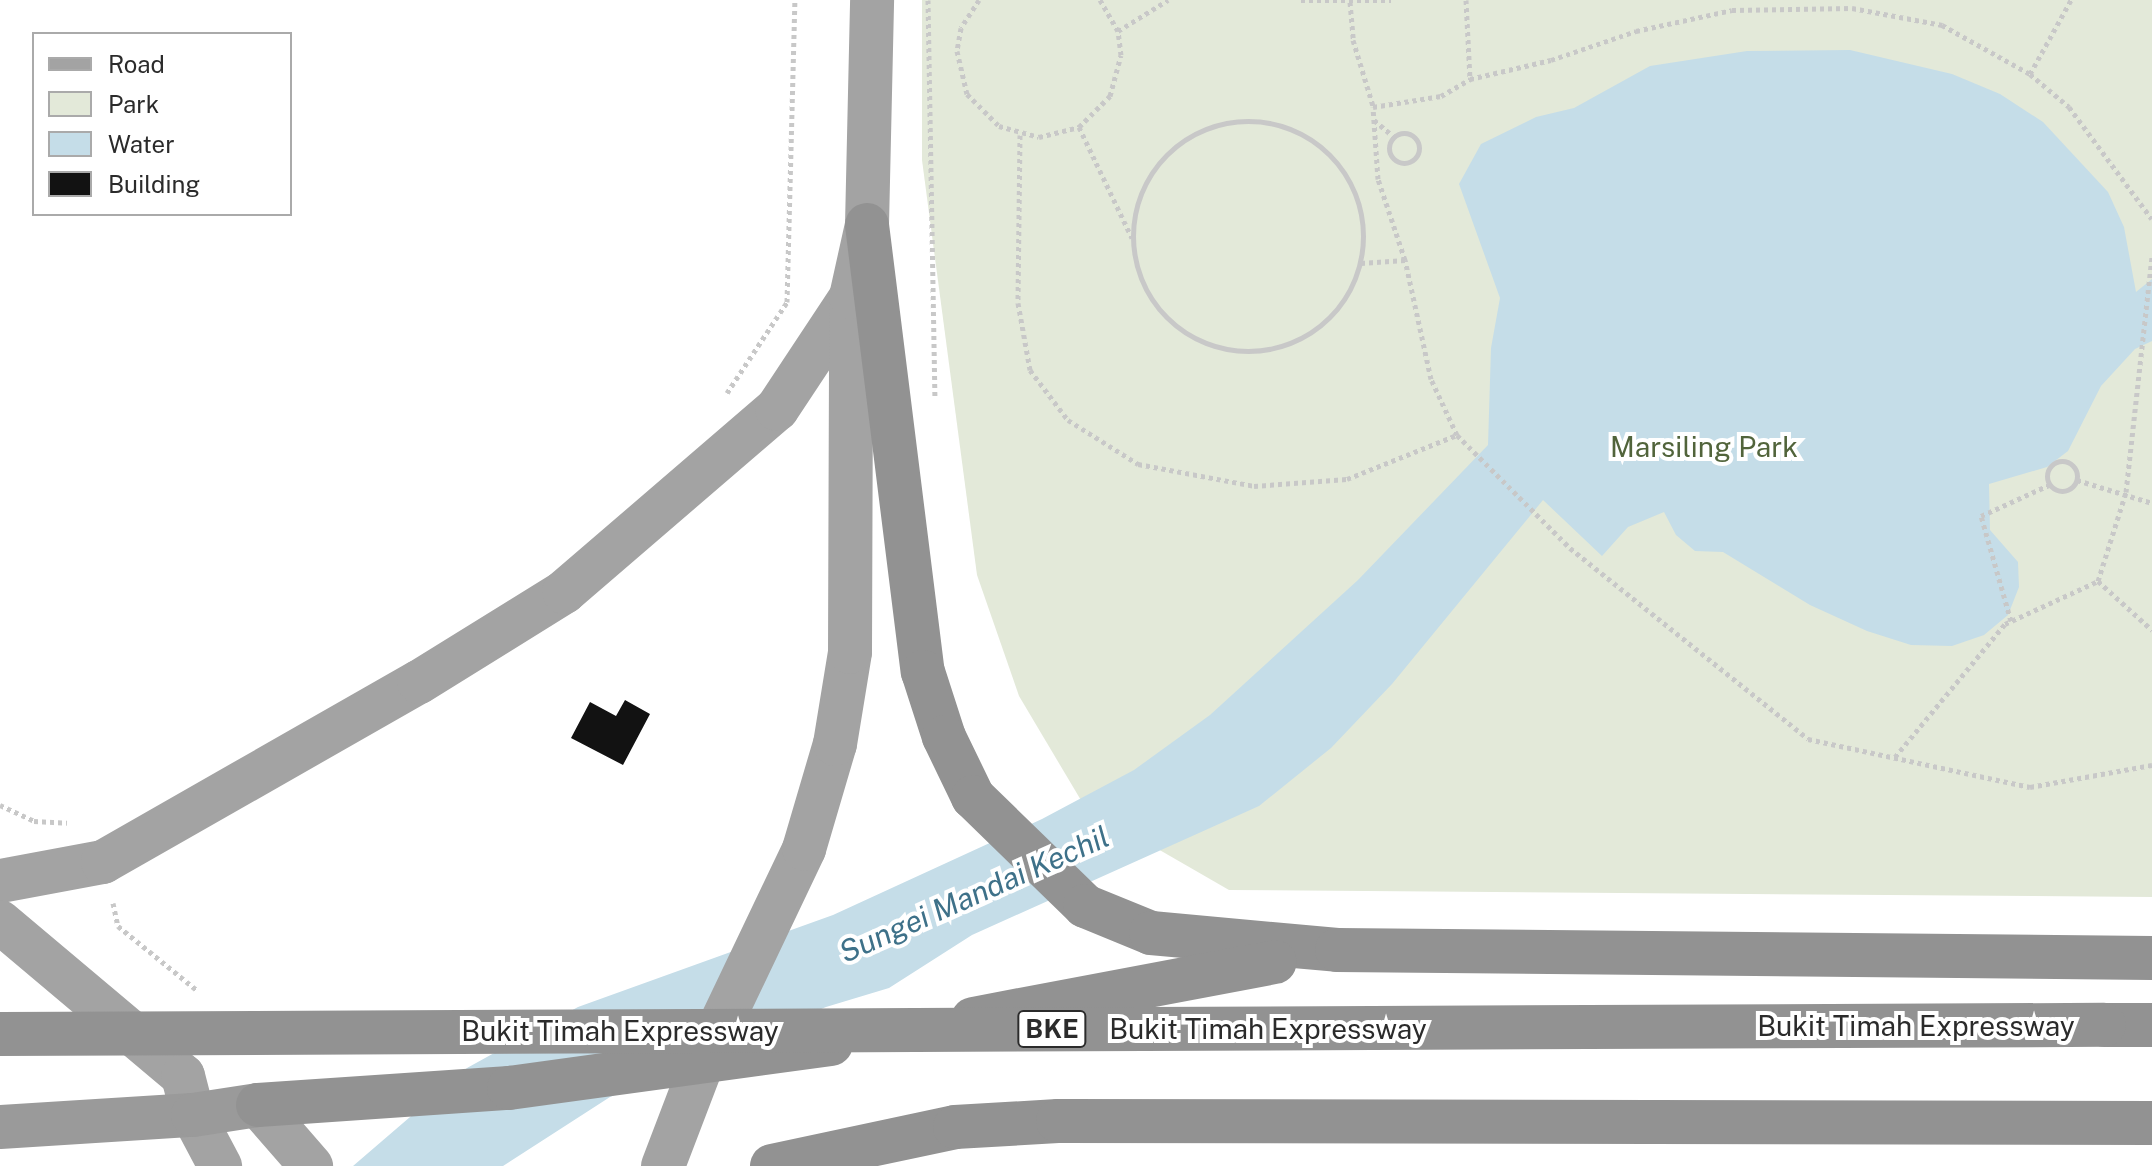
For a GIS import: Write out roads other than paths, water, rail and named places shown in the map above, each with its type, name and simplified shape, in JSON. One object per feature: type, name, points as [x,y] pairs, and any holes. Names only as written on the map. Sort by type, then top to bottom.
[{"type":"highway","points":[[867,225],[923,672],[944,737],[973,797],[1085,906],[1151,933],[1337,950],[2152,958]]},
{"type":"highway","points":[[0,1127],[193,1115],[258,1105],[509,1088],[748,1056],[1337,950]]},
{"type":"highway","name":"Bukit Timah Expressway","points":[[0,1034],[2152,1025]]},
{"type":"highway","points":[[772,1166],[955,1127],[1058,1121],[2152,1123]]},
{"type":"main road","points":[[663,1166],[703,1061],[804,849],[835,744],[850,652],[851,297],[867,225],[872,0]]},
{"type":"main road","points":[[0,881],[103,862],[419,682],[564,592],[777,409],[851,297]]},
{"type":"main road","points":[[0,922],[183,1076],[193,1115],[220,1166]]},
{"type":"main road","points":[[258,1105],[311,1166]]},
{"type":"water","name":"Sungei Mandai Kechil","points":[[1850,50],[1952,74],[2000,94],[2043,122],[2108,192],[2124,227],[2136,292],[2152,279],[2152,341],[2135,349],[2101,386],[2068,451],[2047,467],[1989,484],[1990,530],[2018,562],[2019,587],[2008,615],[1984,635],[1952,646],[1911,645],[1867,631],[1810,605],[1723,552],[1695,551],[1676,535],[1664,512],[1628,527],[1602,556],[1543,500],[1392,684],[1331,748],[1259,806],[972,935],[889,988],[826,1007],[610,1097],[503,1166],[353,1166],[467,1068],[578,1007],[833,915],[1042,819],[1134,770],[1210,715],[1358,580],[1488,445],[1491,348],[1500,298],[1459,184],[1481,144],[1536,117],[1574,108],[1650,66],[1747,51]]},
{"type":"park label","name":"Marsiling Park","points":[[1704,447]]}]
